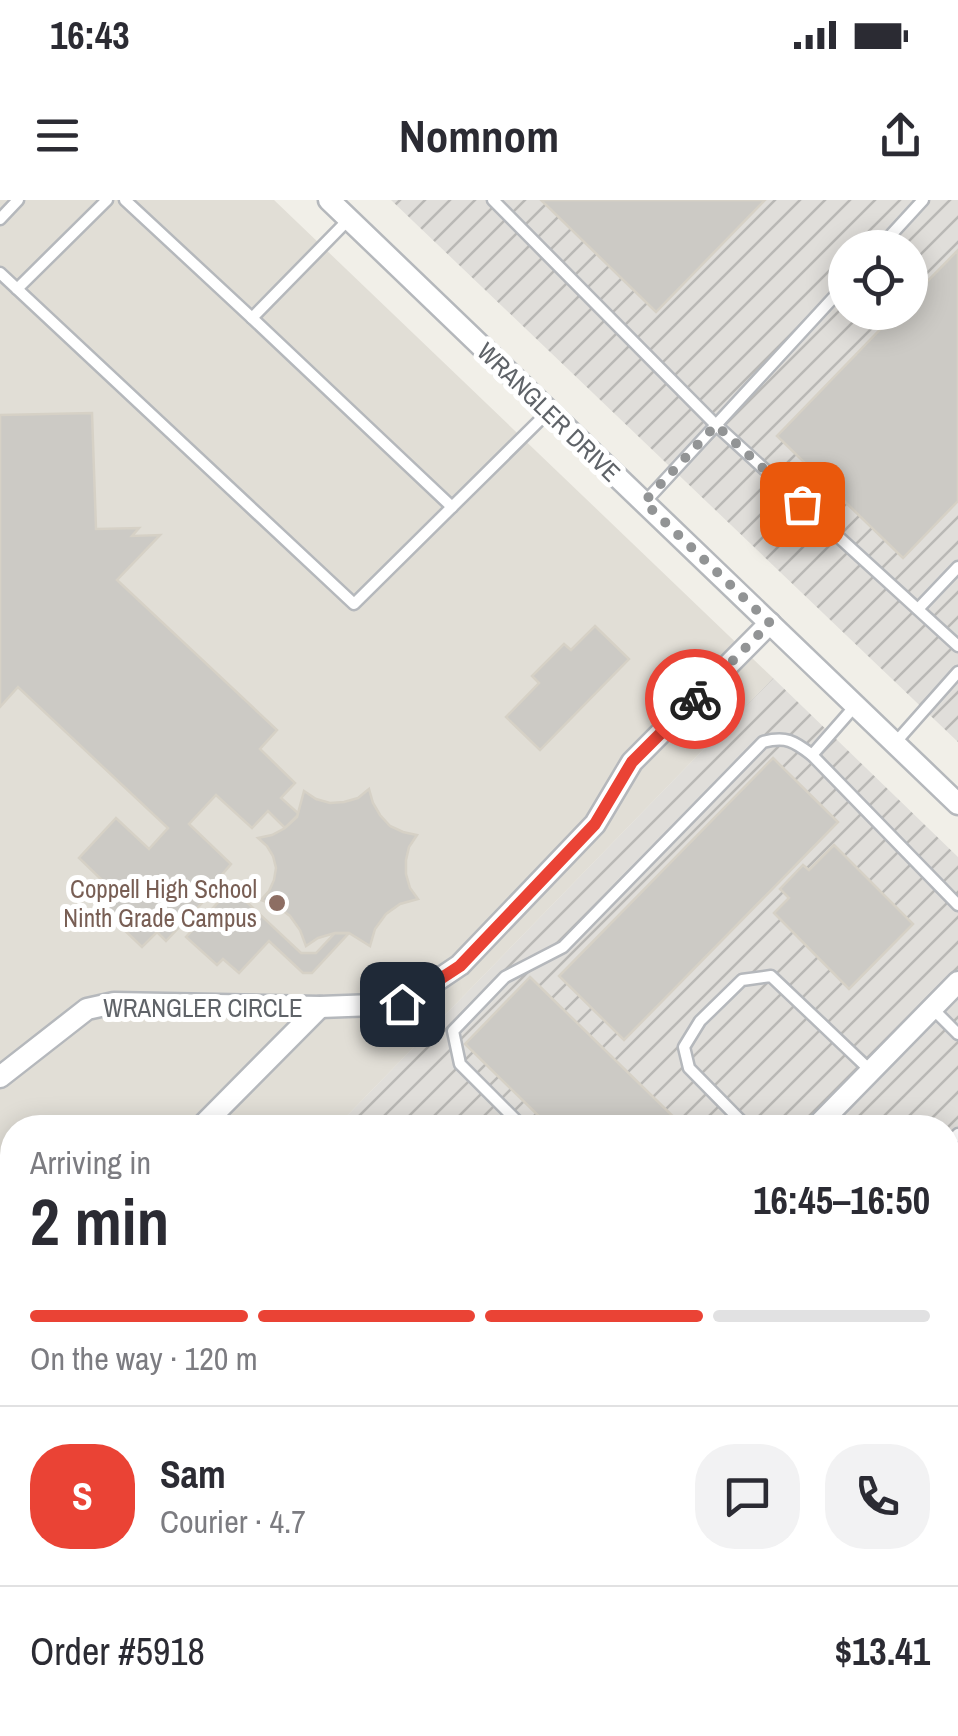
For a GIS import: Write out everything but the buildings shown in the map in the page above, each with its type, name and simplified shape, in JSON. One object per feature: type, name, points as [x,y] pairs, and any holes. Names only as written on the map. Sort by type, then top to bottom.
[{"type":"street","name":"WRANGLER DRIVE","points":[[329,200],[958,804]]},
{"type":"street","points":[[320,1008],[402,1004],[460,966],[595,824],[632,762],[770,623]]},
{"type":"street","points":[[828,1115],[958,982]]},
{"type":"street","name":"WRANGLER CIRCLE","points":[[0,1077],[87,1009],[114,1003],[320,1008]]},
{"type":"street","name":"WRANGLER CIRCLE","points":[[213,1115],[320,1008]]},
{"type":"lane","points":[[0,219],[18,200]]},
{"type":"lane","points":[[17,289],[106,200]]},
{"type":"lane","points":[[125,200],[452,507]]},
{"type":"lane","points":[[493,200],[716,425],[958,646]]},
{"type":"lane","points":[[896,230],[923,200]]},
{"type":"lane","points":[[252,318],[348,219]]},
{"type":"lane","points":[[0,273],[354,604],[549,411]]},
{"type":"lane","points":[[644,502],[828,303]]},
{"type":"lane","points":[[918,610],[958,566]]},
{"type":"lane","points":[[895,744],[958,672]]},
{"type":"lane","points":[[812,755],[856,706]]},
{"type":"lane","points":[[511,1115],[460,1064],[453,1032],[505,977],[563,947],[763,742],[778,738],[796,742],[812,755],[958,905]]},
{"type":"lane","points":[[735,1115],[689,1068],[684,1047],[700,1021],[742,980],[771,976],[870,1071]]},
{"type":"lane","points":[[932,1008],[958,1034]]},
{"type":"shaded area","name":"Coppell High School Ninth Grade Campus","points":[[0,200],[274,200],[773,678],[348,1115],[0,1115]]},
{"type":"shaded area","points":[[391,200],[958,200],[958,742]]},
{"type":"shaded area","points":[[773,678],[958,857],[958,1115],[348,1115]]},
{"type":"way so far","points":[[695,699],[770,623],[644,502],[716,425],[802,504]]},
{"type":"place","name":"Coppell High School Ninth Grade Campus","points":[[277,903]]},
{"type":"route","points":[[402,1004],[460,966],[595,824],[632,762],[695,699]]}]
